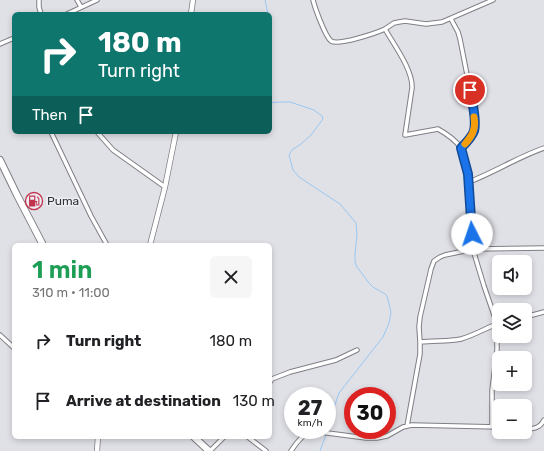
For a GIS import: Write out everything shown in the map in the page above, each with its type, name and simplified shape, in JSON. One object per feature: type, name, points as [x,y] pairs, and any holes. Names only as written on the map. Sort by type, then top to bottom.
[{"type":"highway","points":[[0,160],[42,243]]},
{"type":"highway","points":[[196,439],[210,451]]},
{"type":"street","points":[[39,0],[40,12]]},
{"type":"street","points":[[77,0],[81,7]]},
{"type":"street","points":[[71,12],[97,0]]},
{"type":"street","points":[[191,12],[193,0]]},
{"type":"street","points":[[313,0],[319,18],[332,42],[364,37],[385,29],[390,25],[405,21],[426,24],[442,22],[493,0]]},
{"type":"street","points":[[451,19],[460,39],[475,120],[472,136],[461,148]]},
{"type":"street","points":[[385,29],[402,57],[412,83],[405,135],[438,129],[454,140],[461,148],[469,182],[474,249],[492,309]]},
{"type":"street","points":[[0,44],[12,39]]},
{"type":"street","points":[[52,134],[91,216],[106,243]]},
{"type":"street","points":[[99,134],[113,150],[165,187]]},
{"type":"street","points":[[151,243],[165,187],[176,134]]},
{"type":"street","points":[[469,182],[491,173],[518,158],[544,148]]},
{"type":"street","points":[[407,426],[420,349],[420,317],[433,263],[436,259],[445,255],[474,249],[544,248]]},
{"type":"street","points":[[532,315],[544,312]]},
{"type":"street","points":[[420,342],[462,338],[492,327]]},
{"type":"street","points":[[0,335],[12,346]]},
{"type":"street","points":[[492,399],[498,343]]},
{"type":"street","points":[[272,380],[290,372],[336,360],[357,350]]},
{"type":"street","points":[[532,428],[538,427],[544,420]]},
{"type":"street","points":[[291,451],[306,434],[312,430],[366,438],[377,438],[387,436],[395,430],[412,425],[492,426]]},
{"type":"street","points":[[97,451],[98,439]]},
{"type":"street","points":[[210,451],[222,439]]},
{"type":"street","points":[[251,439],[266,451]]},
{"type":"waterway","points":[[265,0],[268,12]]},
{"type":"waterway","points":[[272,103],[290,102],[314,110],[322,116],[323,119],[311,135],[292,150],[289,155],[293,170],[299,177],[340,204],[356,223],[357,235],[355,262],[369,283],[387,296],[391,312],[389,323],[383,337],[339,393],[336,402]]},
{"type":"waterway","points":[[320,451],[324,439]]},
{"type":"slow traffic","points":[[465,144],[472,136],[474,130],[474,117]]},
{"type":"place","name":"Puma","points":[[34,201]]},
{"type":"route","points":[[470,90],[475,120],[474,130],[472,136],[461,148],[468,174],[472,234]]}]
